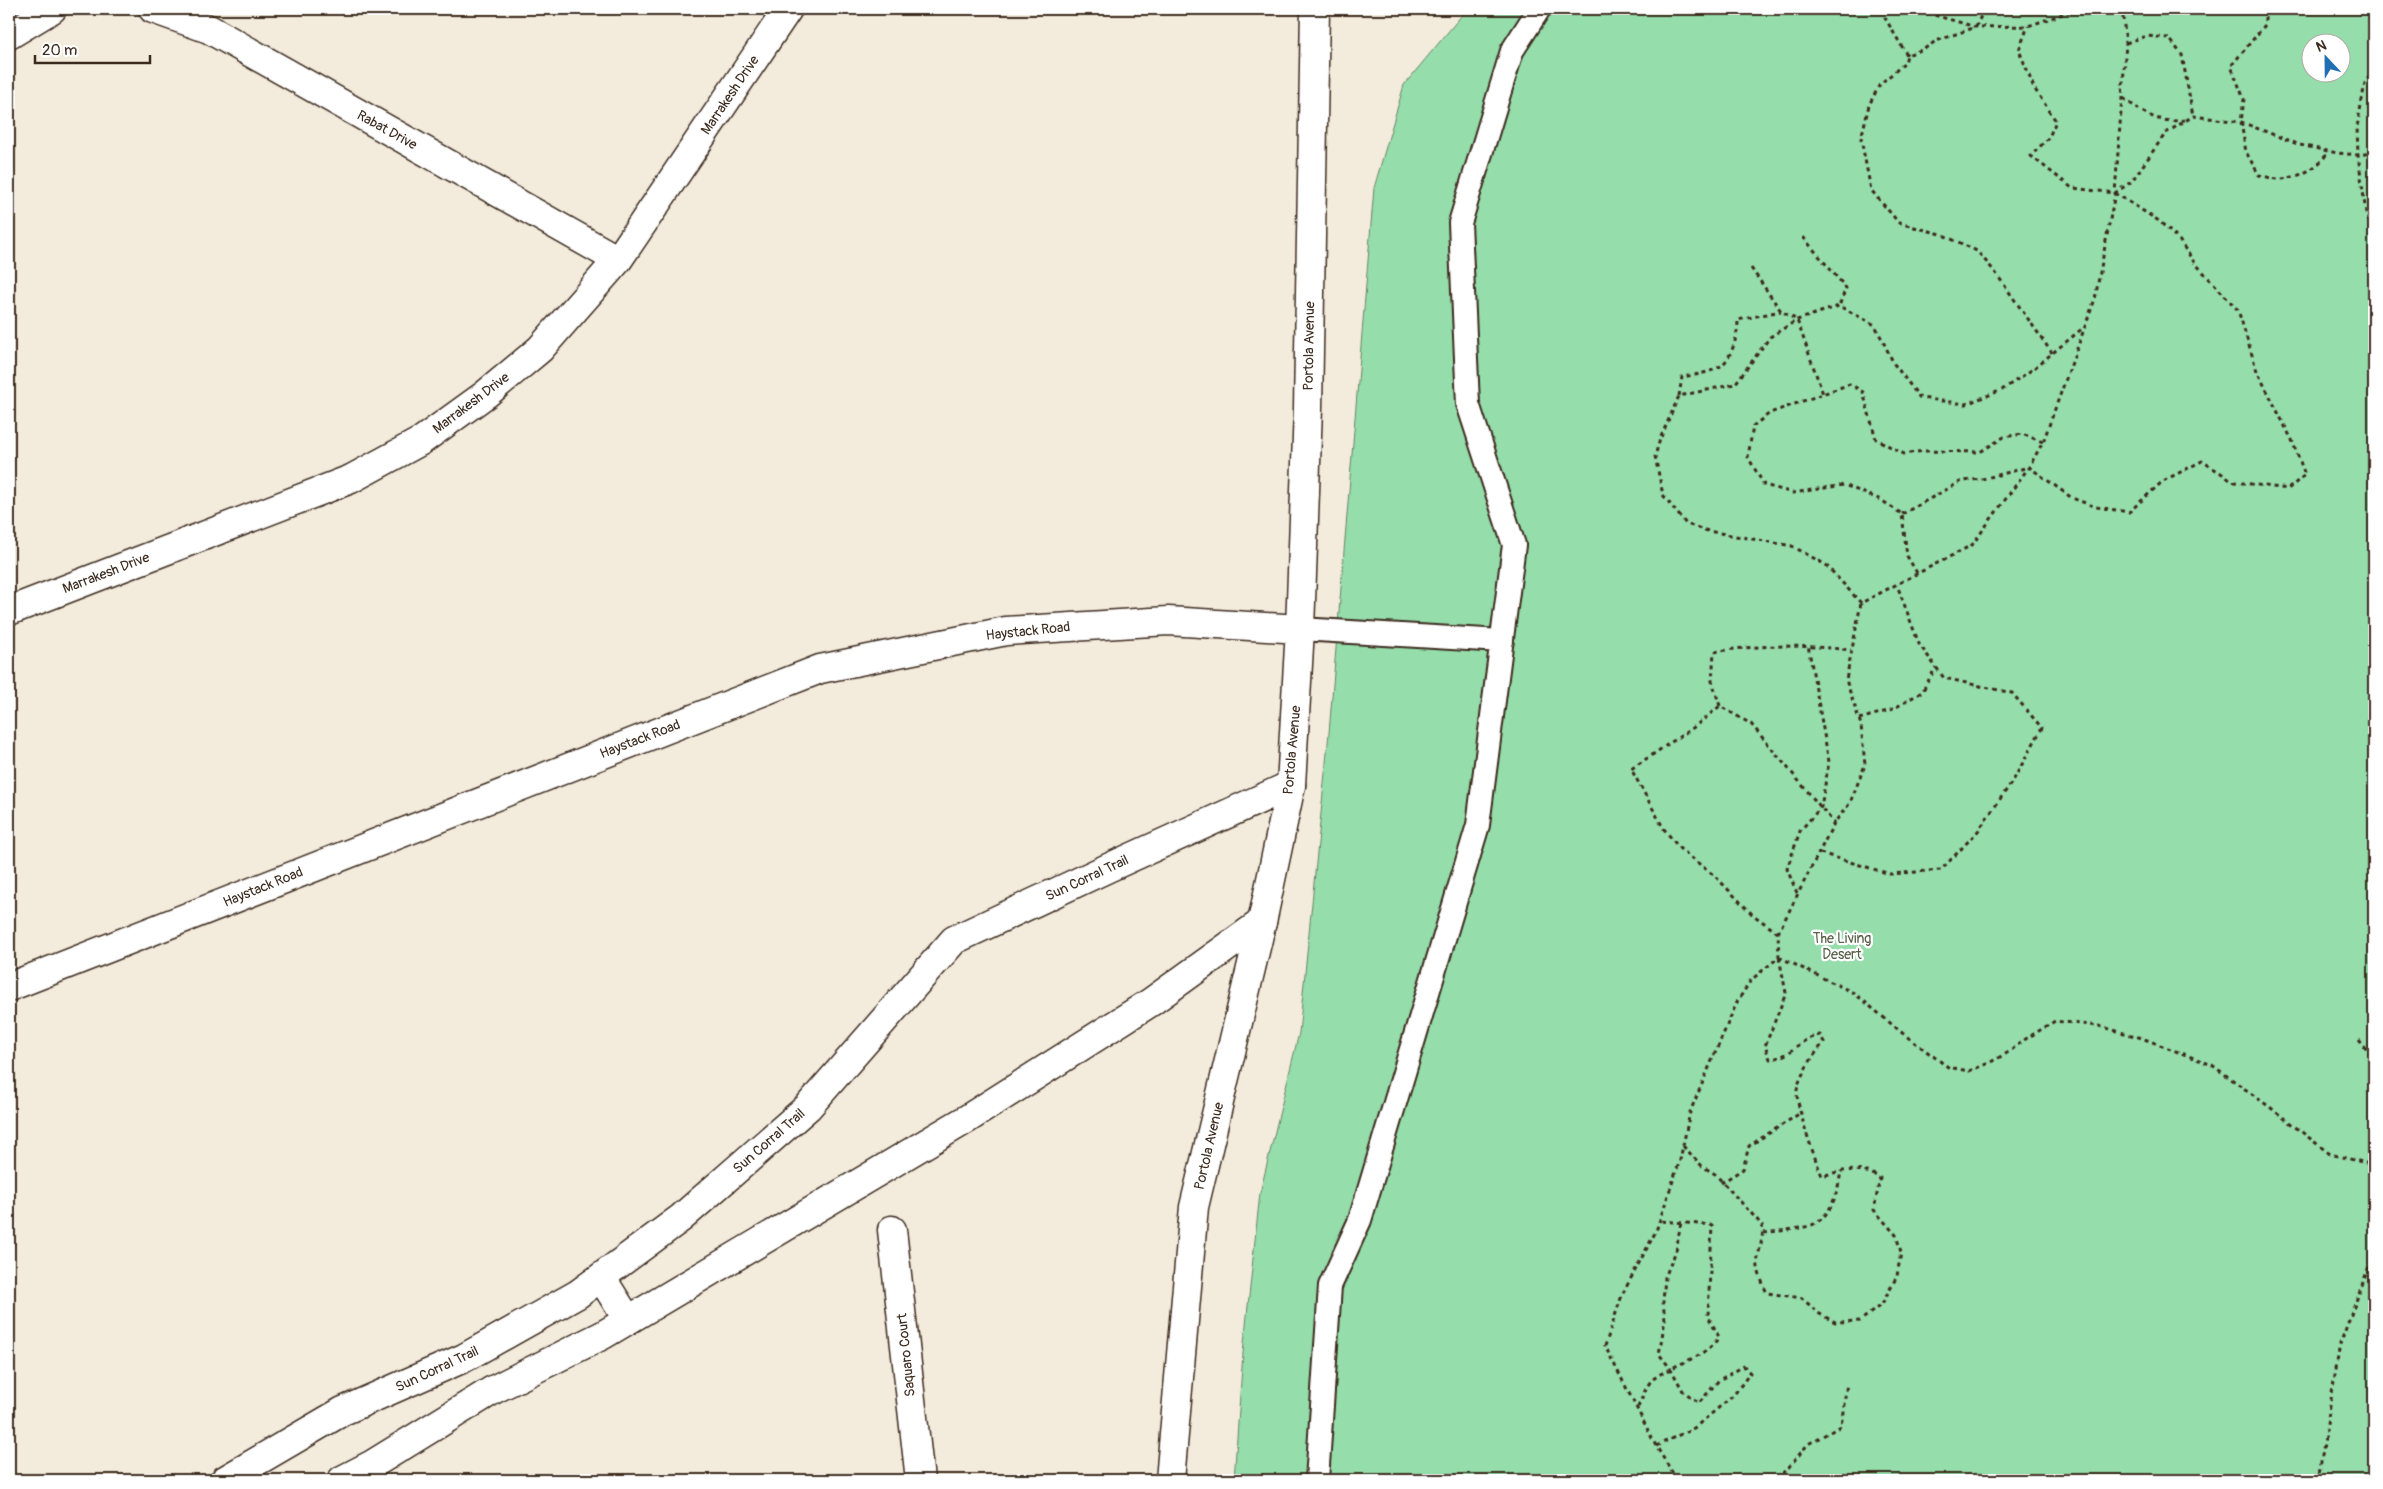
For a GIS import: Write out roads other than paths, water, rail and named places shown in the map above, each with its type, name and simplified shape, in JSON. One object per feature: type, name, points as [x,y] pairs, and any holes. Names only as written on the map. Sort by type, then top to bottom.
[{"type":"street","points":[[9,34],[52,9]]},
{"type":"street","name":"Rabat Drive","points":[[153,9],[209,30],[618,260]]},
{"type":"street","name":"Marrakesh Drive","points":[[9,611],[351,479],[421,441],[486,394],[540,349],[618,260],[788,9]]},
{"type":"street","name":"Portola Avenue","points":[[1170,1480],[1194,1207],[1262,922],[1291,785],[1300,629],[1308,398],[1315,9]]},
{"type":"street","name":"Haystack Road","points":[[9,987],[820,669],[1006,631],[1168,621],[1300,629]]},
{"type":"street","name":"Sun Corral Trail","points":[[225,1480],[343,1411],[464,1358],[578,1294],[681,1218],[808,1107],[954,940],[1291,785]]},
{"type":"street","points":[[342,1480],[373,1464],[493,1390],[603,1336],[968,1119],[1151,1002],[1262,922]]},
{"type":"street","name":"Saquaro Court","points":[[892,1230],[920,1480]]},
{"type":"street","points":[[601,1277],[628,1320]]},
{"type":"lane","points":[[1317,1480],[1330,1286],[1360,1220],[1478,826],[1514,545],[1468,404],[1460,223],[1512,51],[1539,9]]},
{"type":"lane","points":[[1300,629],[1502,642]]},
{"type":"park label","name":"The Living Desert","points":[[1842,946]]}]
